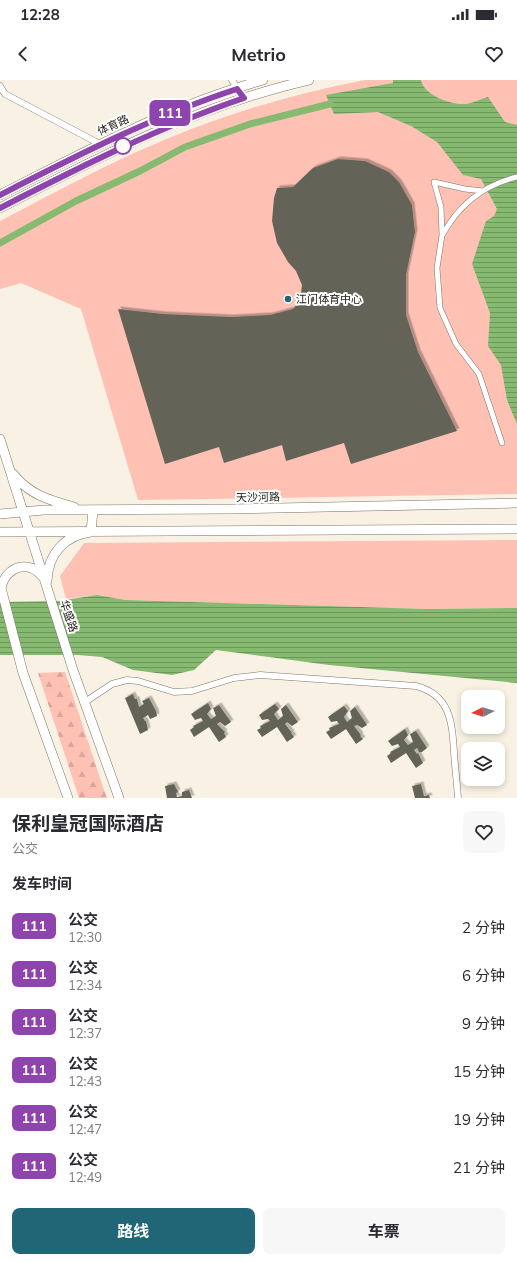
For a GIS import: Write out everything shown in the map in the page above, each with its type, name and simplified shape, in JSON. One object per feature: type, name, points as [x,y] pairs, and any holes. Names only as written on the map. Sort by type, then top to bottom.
[{"type":"main road","name":"体育路","points":[[0,195],[100,144],[160,117],[264,80]]},
{"type":"main road","name":"体育路","points":[[0,208],[121,147],[197,115],[244,98],[309,80]]},
{"type":"main road","name":"华盛路","points":[[1,447],[73,670],[119,798]]},
{"type":"main road","points":[[8,466],[19,481],[34,494],[51,501],[89,510],[92,532]]},
{"type":"main road","name":"天沙河路","points":[[0,514],[89,510],[517,503]]},
{"type":"main road","points":[[0,532],[517,529]]},
{"type":"main road","points":[[46,586],[48,568],[55,552],[64,543],[75,536],[92,532]]},
{"type":"main road","points":[[46,586],[44,578],[38,571],[31,567],[23,566],[15,568],[8,573],[0,586],[23,673],[68,798]]},
{"type":"street","points":[[232,80],[244,98]]},
{"type":"street","points":[[0,86],[3,96],[100,144]]},
{"type":"street","points":[[442,235],[459,210],[483,191],[494,184],[517,177]]},
{"type":"street","points":[[483,191],[434,182],[441,207],[442,235],[437,268],[437,288],[440,308],[456,344],[479,374],[502,443]]},
{"type":"street","points":[[85,702],[112,684],[127,680],[138,681],[165,691],[179,692],[192,691],[234,678],[251,675],[416,686],[428,690],[439,698],[449,714],[452,727],[458,798]]},
{"type":"green space","name":"江门体育中心","points":[[365,80],[517,80],[517,494],[138,500],[81,309],[21,283],[0,289],[0,221],[122,158],[188,130],[263,105],[314,91]]},
{"type":"green space","points":[[517,540],[517,608],[427,609],[126,600],[97,595],[66,599],[60,576],[84,543]]},
{"type":"green space","points":[[65,672],[107,798],[79,798],[38,673]]},
{"type":"shaded area","points":[[393,80],[421,80],[427,91],[439,98],[453,103],[466,104],[488,97],[505,122],[517,125],[517,424],[507,400],[501,365],[488,346],[490,313],[472,264],[486,221],[494,216],[497,209],[481,179],[463,175],[437,142],[411,126],[378,112],[334,114],[326,95],[393,83]]},
{"type":"shaded area","points":[[97,595],[126,600],[427,609],[517,608],[517,683],[329,665],[216,650],[194,670],[172,675],[133,670],[102,657],[78,655],[0,655],[0,602],[58,601]]},
{"type":"building","points":[[338,159],[365,161],[389,172],[399,182],[412,205],[415,232],[406,275],[406,315],[418,352],[457,431],[351,464],[344,443],[286,461],[282,445],[224,463],[219,447],[165,464],[118,309],[163,314],[231,317],[270,315],[293,309],[300,301],[302,285],[296,271],[288,262],[277,243],[272,221],[274,198],[277,188],[293,187],[313,168]]},
{"type":"building","points":[[133,694],[135,699],[137,699],[139,707],[144,704],[142,701],[149,698],[157,716],[150,719],[148,715],[143,718],[146,721],[148,730],[140,734],[125,698]]},
{"type":"building","points":[[208,703],[211,709],[207,714],[211,719],[216,716],[213,708],[219,705],[231,722],[225,726],[220,722],[217,724],[225,732],[226,737],[219,742],[209,727],[194,737],[190,730],[194,727],[193,726],[203,721],[201,718],[195,720],[191,714]]},
{"type":"building","points":[[275,704],[279,709],[274,714],[278,720],[283,716],[281,709],[286,705],[298,722],[292,726],[287,722],[285,724],[294,737],[287,742],[277,727],[262,737],[257,730],[261,728],[260,726],[270,721],[268,719],[262,720],[259,715]]},
{"type":"building","points":[[344,706],[348,711],[344,717],[347,722],[352,718],[350,711],[355,707],[367,725],[362,728],[357,725],[354,726],[363,739],[356,744],[346,729],[331,739],[326,732],[330,730],[329,728],[339,724],[337,721],[331,722],[328,717]]},
{"type":"building","points":[[405,729],[408,735],[404,740],[408,745],[413,742],[410,734],[416,731],[427,748],[422,752],[419,752],[417,748],[414,750],[417,754],[418,753],[423,763],[416,768],[406,753],[391,763],[387,756],[391,753],[390,752],[400,747],[398,744],[392,746],[388,741]]},
{"type":"building","points":[[174,784],[178,792],[176,793],[177,797],[182,796],[182,792],[189,790],[192,798],[167,798],[165,786]]},
{"type":"building","points":[[421,784],[424,796],[429,795],[430,798],[415,798],[412,786]]},
{"type":"waterway","points":[[0,243],[76,201],[140,171],[185,147],[250,124],[330,104]]},
{"type":"bus line","name":"111","points":[[0,195],[110,139],[176,110],[237,89],[244,98],[158,130],[71,171],[0,208]]},
{"type":"place","name":"江门体育中心","points":[[288,299]]}]
